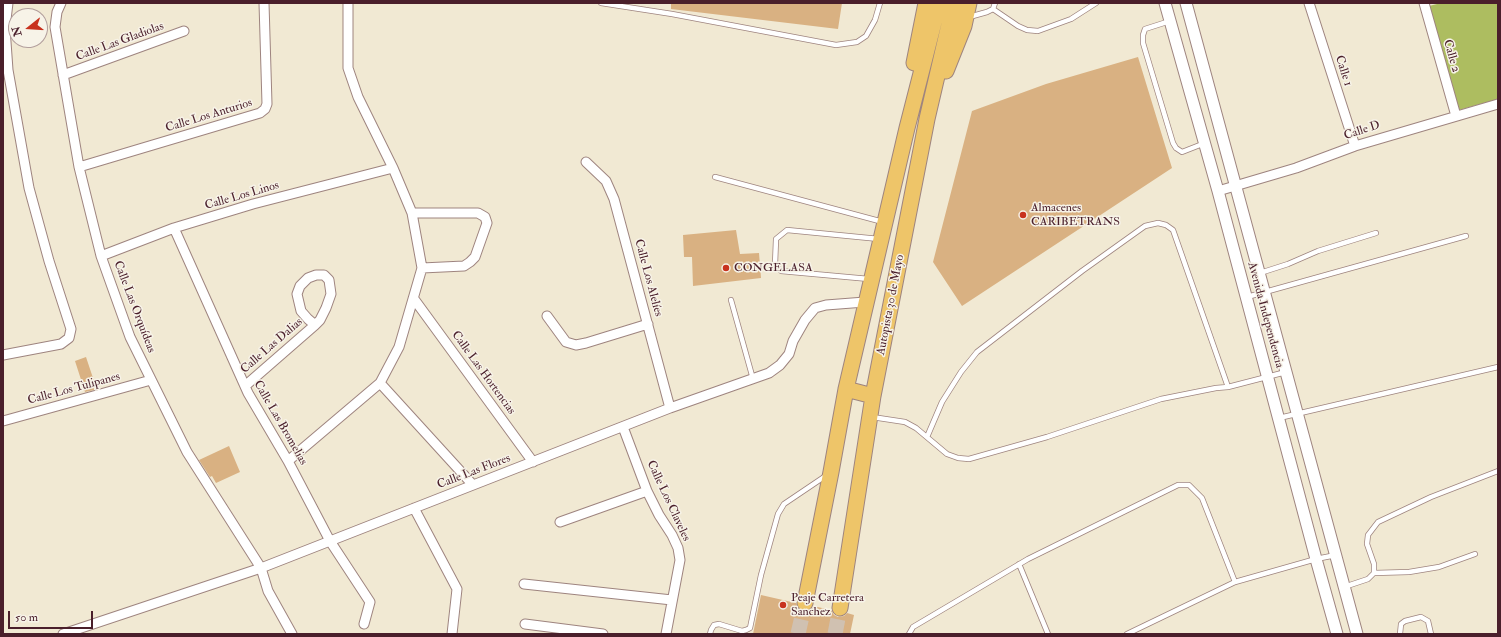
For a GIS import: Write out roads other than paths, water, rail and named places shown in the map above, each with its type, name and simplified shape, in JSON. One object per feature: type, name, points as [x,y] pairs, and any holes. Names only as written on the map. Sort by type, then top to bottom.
[{"type":"highway","name":"Autopista 30 de Mayo","points":[[840,608],[873,396],[927,119],[957,11],[969,3]]},
{"type":"highway","name":"Autopista 30 de Mayo","points":[[805,603],[832,472],[846,389],[935,4]]},
{"type":"highway","points":[[846,389],[873,396]]},
{"type":"street","points":[[3,355],[61,344],[69,338],[71,329],[42,240],[29,188],[8,70],[5,28],[8,3]]},
{"type":"street","name":"Calle Las Orquídeas","points":[[61,3],[56,12],[55,27],[79,167],[102,256],[130,337],[187,452],[262,568],[268,592],[292,634]]},
{"type":"street","name":"Calle Los Anturios","points":[[79,167],[260,113],[267,104],[264,3]]},
{"type":"street","points":[[288,461],[380,383],[399,346],[422,268],[412,213],[393,168],[358,97],[348,68],[348,3]]},
{"type":"street","name":"Avenida Independencia","points":[[1165,3],[1247,297],[1337,634]]},
{"type":"street","name":"Avenida Independencia","points":[[1186,3],[1357,634]]},
{"type":"street","name":"Calle 1","points":[[1309,3],[1355,146]]},
{"type":"street","name":"Calle 2","points":[[1424,3],[1456,116]]},
{"type":"street","name":"Calle Las Gladiolas","points":[[63,75],[184,31]]},
{"type":"street","name":"Calle D","points":[[1218,191],[1296,168],[1355,146],[1498,104]]},
{"type":"street","name":"Calle Los Alelíes","points":[[586,162],[606,181],[614,198],[670,408]]},
{"type":"street","name":"Calle Los Linos","points":[[102,256],[174,228],[253,204],[393,168]]},
{"type":"street","points":[[412,213],[478,213],[485,217],[487,223],[475,257],[470,262],[464,266],[422,268]]},
{"type":"street","name":"Calle Las Bromelias","points":[[174,228],[245,386],[288,461],[330,541],[370,602],[364,624]]},
{"type":"street","name":"Calle Las Dalias","points":[[245,386],[315,325],[320,320],[332,294],[329,280],[324,275],[316,275],[308,278],[300,286],[297,294],[301,311],[315,325]]},
{"type":"street","name":"Calle Las Hortencias","points":[[414,299],[533,462]]},
{"type":"street","name":"Calle Las Flores","points":[[62,634],[262,568],[670,408],[769,373],[780,365],[789,354],[793,341],[805,320],[816,308],[826,305],[865,302]]},
{"type":"street","points":[[547,316],[566,342],[576,345],[648,324]]},
{"type":"street","name":"Calle Los Tulipanes","points":[[3,420],[151,380]]},
{"type":"street","points":[[380,383],[474,485]]},
{"type":"street","name":"Calle Los Claveles","points":[[623,427],[648,491],[659,515],[672,535],[679,554],[680,560],[666,634]]},
{"type":"street","points":[[560,522],[648,491]]},
{"type":"street","points":[[414,508],[457,589],[452,634]]},
{"type":"street","points":[[524,584],[672,600]]},
{"type":"street","points":[[525,624],[603,634]]},
{"type":"lane","points":[[602,3],[672,14],[836,45],[857,42],[866,36],[875,20],[880,3]]},
{"type":"lane","points":[[957,11],[987,12],[993,9],[995,3]]},
{"type":"lane","points":[[993,9],[1018,26],[1027,30],[1038,31],[1070,19],[1096,3]]},
{"type":"lane","points":[[1170,21],[1145,29],[1143,43],[1173,143],[1176,148],[1182,152],[1205,143]]},
{"type":"lane","points":[[715,177],[884,222]]},
{"type":"lane","points":[[927,437],[942,402],[961,372],[977,352],[1082,270],[1145,226],[1158,223],[1166,225],[1173,230],[1228,387]]},
{"type":"lane","points":[[871,280],[781,271],[774,265],[776,239],[787,230],[880,239]]},
{"type":"lane","points":[[1260,273],[1288,264],[1318,251],[1376,233]]},
{"type":"lane","points":[[1247,297],[1466,236]]},
{"type":"lane","points":[[731,300],[753,379]]},
{"type":"lane","points":[[1279,418],[1498,368]]},
{"type":"lane","points":[[870,416],[905,422],[916,428],[947,454],[958,458],[969,459],[1047,437],[1161,399],[1228,387],[1268,378],[1286,372]]},
{"type":"lane","points":[[1374,573],[1374,564],[1367,544],[1368,535],[1378,522],[1431,497],[1498,471]]},
{"type":"lane","points":[[710,634],[714,625],[718,624],[742,631],[750,628],[761,575],[778,514],[784,504],[832,472]]},
{"type":"lane","points":[[909,634],[913,627],[1019,564],[1178,485],[1189,485],[1202,498],[1235,582]]},
{"type":"lane","points":[[1344,587],[1368,579],[1374,573],[1409,572],[1439,567],[1475,554]]},
{"type":"lane","points":[[1127,634],[1235,582],[1316,559],[1336,555]]},
{"type":"lane","points":[[1019,564],[1048,634]]},
{"type":"lane","points":[[1400,634],[1401,624],[1405,621],[1421,617],[1428,621],[1431,634]]},
{"type":"tunnel","points":[[798,634],[805,603]]},
{"type":"tunnel","points":[[835,634],[840,608]]},
{"type":"place","name":"Almacenes CARIBETRANS","points":[[1023,215]]},
{"type":"place","name":"CONGELASA","points":[[726,268]]},
{"type":"place","name":"Peaje Carretera Sanchez","points":[[783,605]]}]
